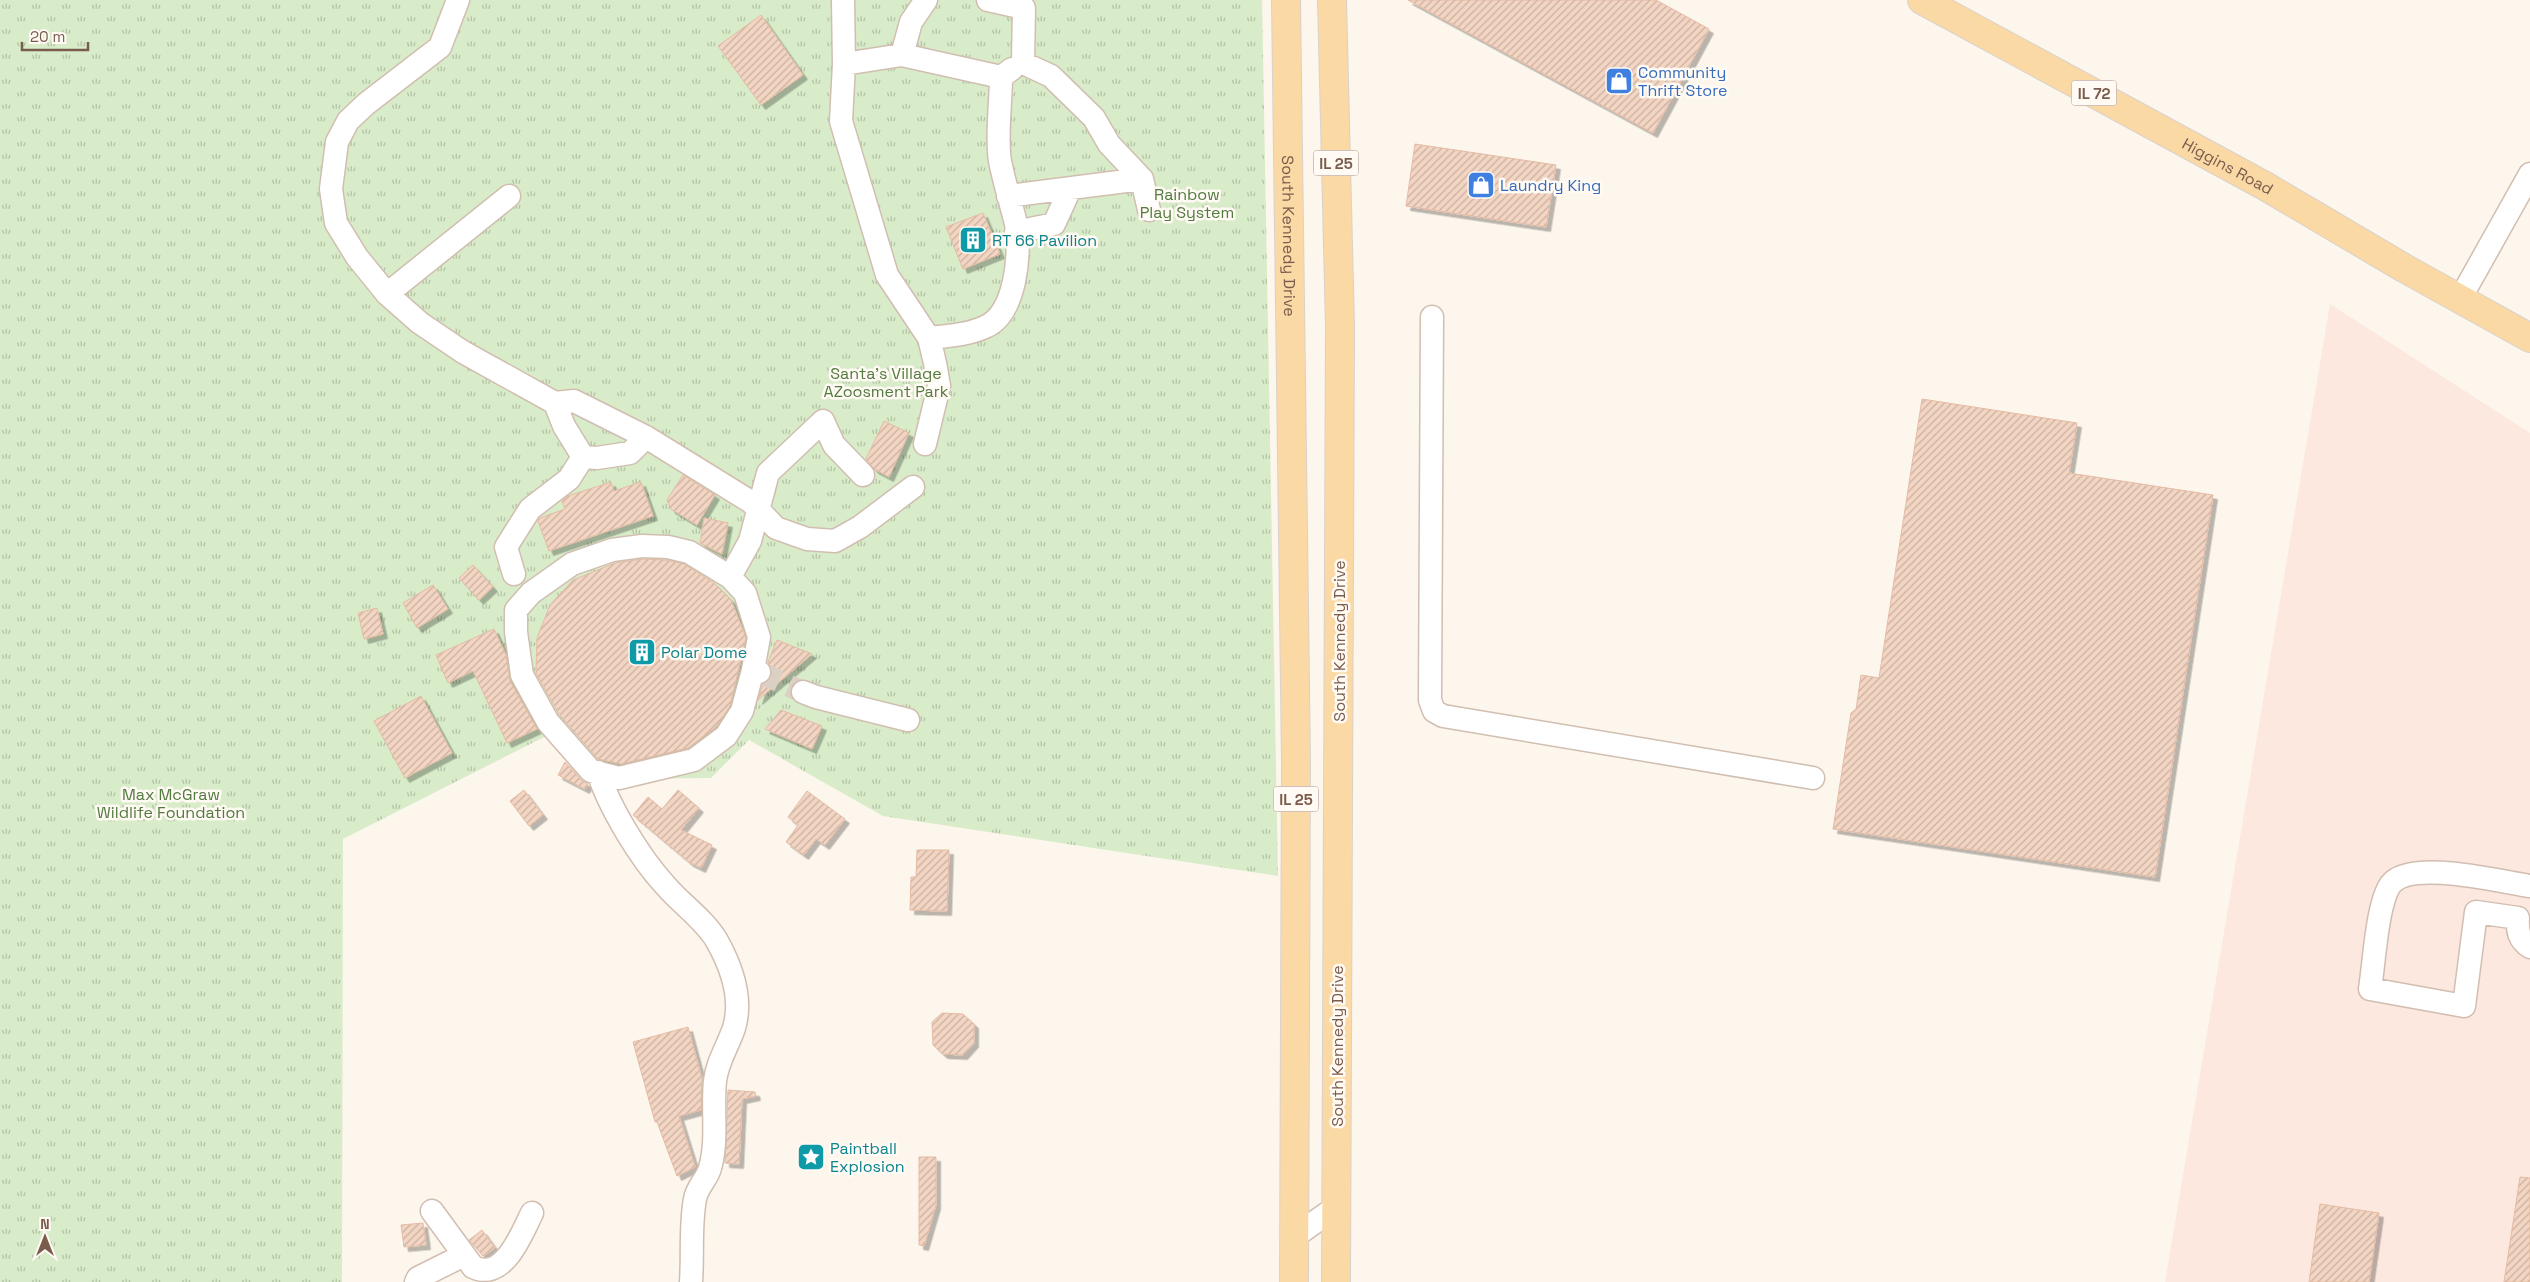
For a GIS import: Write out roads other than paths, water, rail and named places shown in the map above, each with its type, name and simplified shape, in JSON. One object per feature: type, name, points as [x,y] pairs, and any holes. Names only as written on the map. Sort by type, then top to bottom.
[{"type":"main road","name":"South Kennedy Drive","points":[[1286,0],[1296,752],[1294,1282]]},
{"type":"main road","name":"South Kennedy Drive","points":[[1332,0],[1340,327],[1336,1282]]},
{"type":"main road","name":"Higgins Road","points":[[1922,0],[2266,186],[2530,338]]},
{"type":"lane","points":[[458,0],[440,47],[366,104],[348,121],[337,142],[331,188],[336,223],[358,257],[387,294],[420,323],[463,352],[555,403],[574,401],[646,437],[751,502],[776,528],[807,539],[835,541],[860,527],[913,487]]},
{"type":"lane","points":[[843,0],[844,64],[841,121],[887,274],[929,338],[939,386],[926,444]]},
{"type":"lane","points":[[902,55],[911,22],[926,0]]},
{"type":"lane","points":[[988,0],[1024,8],[1023,63]]},
{"type":"lane","points":[[844,64],[902,55],[1001,77],[1023,63]]},
{"type":"lane","points":[[1023,63],[1051,76],[1094,118],[1109,144],[1142,179],[1149,210]]},
{"type":"lane","points":[[929,338],[960,335],[986,327],[1004,311],[1014,287],[1017,249],[1016,232],[999,159],[1001,77]]},
{"type":"lane","points":[[2460,299],[2523,202],[2530,174]]},
{"type":"lane","points":[[1008,196],[1142,179]]},
{"type":"lane","points":[[1016,232],[1054,224],[1070,188]]},
{"type":"lane","points":[[387,294],[510,196]]},
{"type":"lane","points":[[1432,317],[1430,700],[1434,711],[1443,716],[1813,778]]},
{"type":"lane","points":[[555,403],[564,426],[583,456]]},
{"type":"lane","points":[[730,577],[750,541],[768,473],[823,422],[834,445],[863,475]]},
{"type":"lane","points":[[583,456],[598,458],[630,453],[646,437]]},
{"type":"lane","points":[[514,574],[506,547],[530,509],[569,479],[583,456]]},
{"type":"lane","points":[[642,546],[689,552],[730,577],[745,594],[759,637],[756,671],[742,711],[726,736],[694,760],[619,778],[591,771],[548,722],[522,675],[516,632],[516,610],[531,593],[572,564],[612,550],[642,546]]},
{"type":"lane","points":[[803,692],[908,720]]},
{"type":"lane","points":[[598,772],[606,795],[651,867],[717,941],[732,974],[735,986],[737,1007],[734,1027],[720,1062],[715,1082],[711,1163],[696,1194],[694,1206],[691,1282]]},
{"type":"lane","points":[[2518,918],[2476,912],[2464,1006],[2370,989],[2382,905],[2392,884],[2407,874],[2440,872],[2527,886],[2518,918],[2517,930],[2523,943],[2530,946]]},
{"type":"lane","points":[[1294,1237],[1336,1207]]},
{"type":"lane","points":[[432,1211],[473,1267],[482,1276],[500,1268],[508,1260],[532,1213]]},
{"type":"lane","points":[[416,1282],[418,1278],[464,1255]]},
{"type":"tunnel","points":[[759,672],[803,692]]},
{"type":"place","name":"Community Thrift Store","points":[[1619,81]]},
{"type":"place","name":"Laundry King","points":[[1481,185]]},
{"type":"place","name":"RT 66 Pavilion","points":[[973,240]]},
{"type":"place","name":"Polar Dome","points":[[642,652]]},
{"type":"place","name":"Paintball Explosion","points":[[811,1157]]},
{"type":"park label","name":"Rainbow Play System","points":[[1187,203]]},
{"type":"park label","name":"Santa's Village AZoosment Park","points":[[886,382]]},
{"type":"park label","name":"Max McGraw Wildlife Foundation","points":[[171,803]]}]
